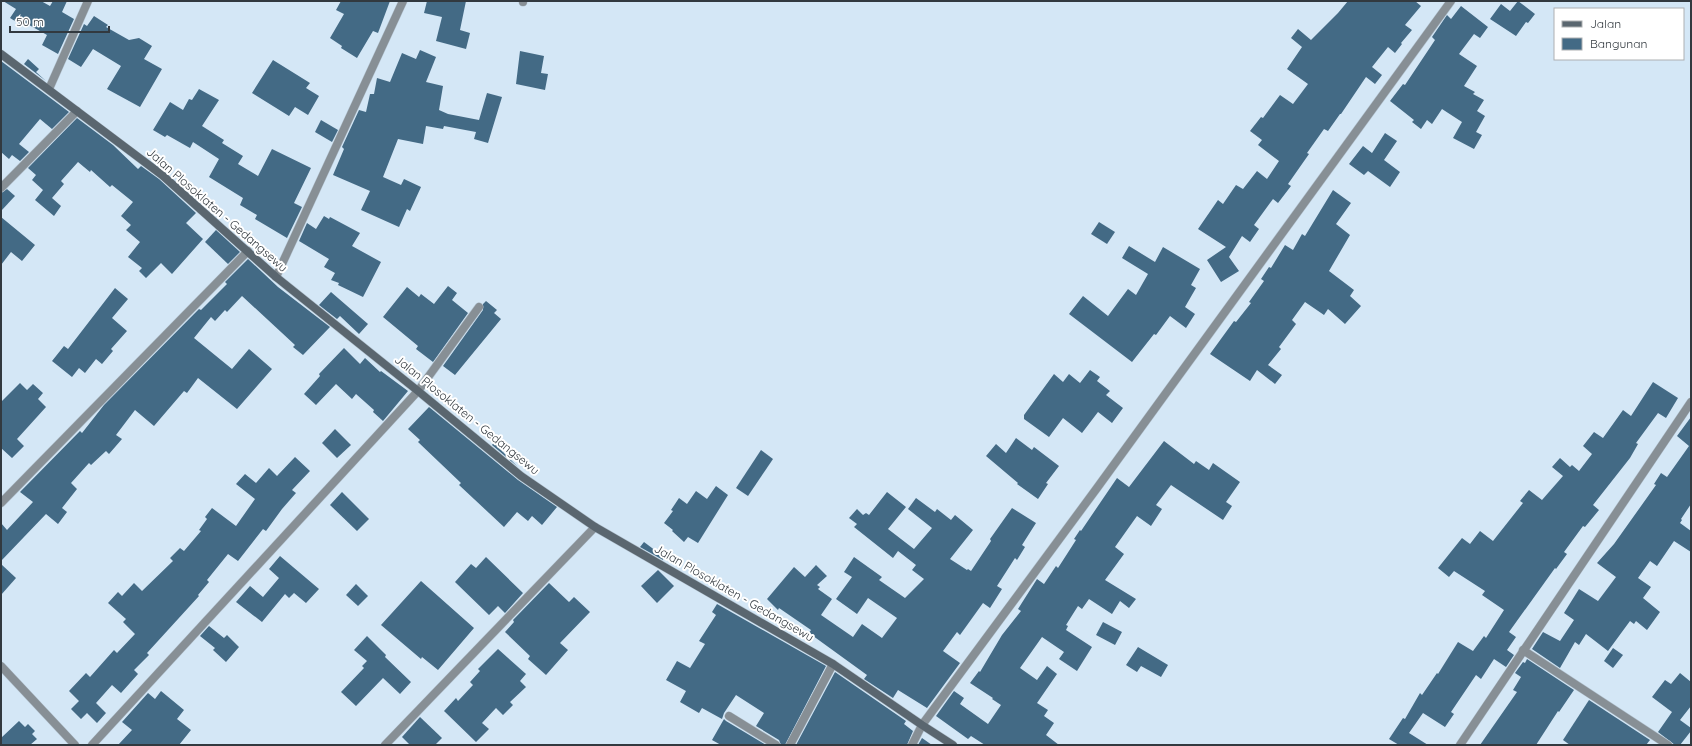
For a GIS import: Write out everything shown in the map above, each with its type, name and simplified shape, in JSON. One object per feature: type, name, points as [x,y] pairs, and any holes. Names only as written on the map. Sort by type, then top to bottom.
[{"type":"main road","name":"Jalan Plosoklaten - Gedangsewu","points":[[1,54],[162,175],[276,277],[522,476],[596,527],[833,664],[922,726],[953,745]]},
{"type":"street","points":[[49,89],[88,1]]},
{"type":"street","points":[[276,277],[403,1]]},
{"type":"street","points":[[912,745],[922,726],[1451,1]]},
{"type":"street","points":[[1,188],[77,111]]},
{"type":"street","points":[[1,503],[248,251]]},
{"type":"street","points":[[92,745],[418,391],[479,307]]},
{"type":"street","points":[[1460,745],[1691,402]]},
{"type":"street","points":[[385,745],[596,527]]},
{"type":"street","points":[[1523,650],[1668,745]]},
{"type":"street","points":[[790,745],[833,664]]},
{"type":"street","points":[[1,666],[75,745]]},
{"type":"street","points":[[729,716],[776,745]]},
{"type":"building","points":[[3,1],[41,1],[50,6],[53,1],[67,1],[62,12],[74,19],[58,54],[42,45],[47,35],[22,21],[20,24],[10,18],[16,9]]},
{"type":"building","points":[[341,1],[390,1],[378,33],[373,31],[357,58],[341,48],[342,46],[330,38],[344,14],[336,10]]},
{"type":"building","points":[[427,1],[466,1],[460,30],[470,33],[466,49],[436,41],[442,17],[424,13]]},
{"type":"building","points":[[1348,1],[1415,1],[1421,6],[1405,25],[1412,30],[1395,53],[1388,47],[1372,67],[1382,75],[1375,84],[1366,77],[1328,131],[1324,129],[1307,153],[1309,154],[1288,184],[1291,186],[1278,203],[1273,199],[1254,225],[1259,229],[1250,242],[1242,236],[1229,257],[1239,271],[1221,282],[1207,260],[1226,247],[1198,229],[1218,200],[1223,204],[1236,185],[1243,189],[1257,171],[1267,179],[1279,161],[1258,145],[1262,140],[1250,131],[1261,117],[1263,118],[1280,95],[1293,104],[1308,84],[1287,69],[1302,47],[1291,38],[1298,29],[1311,40]]},
{"type":"building","points":[[1518,1],[1535,14],[1528,23],[1526,22],[1516,36],[1490,19],[1501,4],[1510,11]]},
{"type":"building","points":[[1461,6],[1488,27],[1480,38],[1474,34],[1459,54],[1477,66],[1464,86],[1475,92],[1473,94],[1484,100],[1477,111],[1485,116],[1476,132],[1482,135],[1474,149],[1453,138],[1462,122],[1442,109],[1432,124],[1427,120],[1421,129],[1412,122],[1414,120],[1390,101],[1403,84],[1405,85],[1435,40],[1432,37],[1447,15],[1451,19]]},
{"type":"building","points":[[94,16],[108,25],[106,27],[129,40],[139,38],[152,46],[144,59],[162,69],[140,107],[107,89],[121,66],[93,49],[81,67],[68,59],[84,24],[87,26]]},
{"type":"building","points":[[420,50],[436,57],[426,82],[443,86],[439,110],[448,114],[479,120],[487,93],[502,97],[488,143],[474,139],[476,132],[444,126],[443,129],[426,126],[423,144],[398,139],[383,177],[401,185],[404,179],[421,187],[410,211],[407,209],[399,227],[361,210],[370,191],[333,175],[344,149],[342,147],[359,110],[366,112],[370,94],[374,94],[377,78],[390,82],[402,53],[416,59]]},
{"type":"building","points":[[520,51],[544,56],[541,73],[548,74],[545,90],[516,84]]},
{"type":"building","points":[[28,59],[39,69],[36,72],[46,81],[24,64]]},
{"type":"building","points":[[273,60],[310,83],[306,88],[319,96],[308,115],[295,107],[289,116],[252,93]]},
{"type":"building","points":[[1,61],[69,112],[52,129],[40,119],[19,144],[29,152],[20,161],[12,155],[9,159],[1,152]]},
{"type":"building","points":[[199,89],[219,100],[202,126],[224,140],[222,143],[243,156],[238,164],[258,176],[272,149],[311,168],[294,203],[302,207],[287,238],[255,219],[257,215],[240,205],[243,198],[209,177],[219,159],[193,142],[190,148],[167,135],[165,137],[153,130],[170,102],[183,110],[189,99],[192,100]]},
{"type":"building","points":[[77,118],[113,145],[138,169],[141,166],[159,179],[196,213],[186,223],[203,239],[172,274],[161,263],[146,278],[139,271],[142,268],[128,257],[140,242],[126,230],[131,225],[121,216],[133,202],[112,185],[110,187],[91,170],[90,172],[78,162],[61,181],[64,184],[52,198],[61,206],[54,216],[35,200],[43,190],[32,180],[36,175],[28,168]]},
{"type":"building","points":[[321,120],[338,130],[332,142],[315,132]]},
{"type":"building","points":[[1385,133],[1397,141],[1384,160],[1400,172],[1390,187],[1368,171],[1364,175],[1349,164],[1363,146],[1372,153]]},
{"type":"building","points":[[7,189],[15,196],[1,211],[1,193]]},
{"type":"building","points":[[1333,190],[1351,203],[1336,224],[1350,235],[1329,271],[1354,290],[1350,296],[1361,306],[1345,324],[1328,309],[1324,315],[1305,302],[1292,320],[1296,324],[1279,347],[1281,349],[1268,365],[1282,375],[1275,384],[1257,370],[1250,381],[1210,354],[1234,321],[1236,322],[1251,303],[1249,302],[1264,281],[1261,279],[1269,267],[1271,268],[1285,245],[1293,250],[1302,234],[1305,236]]},
{"type":"building","points":[[324,216],[329,219],[330,217],[360,233],[352,246],[381,262],[363,297],[331,280],[335,273],[324,267],[329,259],[299,241],[307,223],[316,229]]},
{"type":"building","points":[[1,217],[35,245],[22,261],[11,252],[1,265]]},
{"type":"building","points":[[1099,222],[1115,232],[1107,244],[1091,234]]},
{"type":"building","points":[[216,230],[240,252],[228,264],[205,242]]},
{"type":"building","points":[[1129,246],[1155,262],[1163,247],[1200,269],[1191,285],[1196,288],[1185,307],[1195,314],[1186,328],[1170,316],[1156,335],[1154,334],[1132,362],[1069,314],[1083,296],[1108,316],[1128,289],[1136,295],[1148,274],[1122,258]]},
{"type":"building","points":[[248,259],[278,287],[330,327],[303,355],[293,347],[295,345],[242,296],[227,312],[225,310],[215,321],[211,317],[194,338],[232,369],[249,349],[272,369],[237,409],[198,378],[187,393],[184,391],[154,426],[135,410],[116,435],[122,439],[109,454],[106,451],[91,465],[89,463],[71,483],[77,489],[62,508],[67,512],[58,524],[46,514],[1,561],[1,523],[7,530],[33,502],[20,492],[80,431],[82,433],[104,405],[199,309],[201,310],[227,284],[225,282]]},
{"type":"building","points":[[448,286],[457,293],[452,300],[468,313],[433,362],[416,349],[418,346],[383,317],[407,287],[419,297],[421,294],[434,304]]},
{"type":"building","points":[[115,288],[128,299],[112,318],[127,331],[111,349],[113,351],[102,364],[96,359],[85,373],[79,368],[72,377],[52,361],[64,346],[68,349]]},
{"type":"building","points":[[331,292],[368,324],[359,334],[340,316],[337,319],[319,305]]},
{"type":"building","points":[[486,301],[497,310],[494,313],[501,319],[455,375],[443,366],[483,310],[483,304]]},
{"type":"building","points":[[344,348],[360,364],[365,358],[380,372],[381,371],[408,391],[383,421],[373,412],[374,410],[356,394],[352,399],[336,384],[316,405],[304,394],[320,376],[319,374]]},
{"type":"building","points":[[1090,370],[1100,377],[1097,381],[1110,391],[1106,395],[1123,408],[1112,423],[1098,412],[1082,433],[1063,418],[1049,437],[1024,419],[1024,415],[1054,374],[1063,382],[1069,374],[1080,383]]},
{"type":"building","points":[[1653,382],[1678,398],[1666,418],[1658,413],[1636,443],[1638,444],[1630,458],[1593,505],[1599,510],[1585,527],[1583,526],[1564,552],[1567,554],[1556,569],[1555,568],[1509,632],[1516,637],[1507,650],[1514,655],[1506,667],[1494,659],[1481,679],[1476,675],[1451,712],[1454,714],[1445,727],[1423,713],[1409,733],[1428,745],[1399,745],[1389,739],[1403,718],[1405,719],[1420,693],[1422,695],[1437,673],[1438,674],[1458,642],[1473,651],[1484,636],[1486,638],[1504,610],[1482,595],[1485,591],[1454,571],[1449,577],[1438,568],[1462,538],[1470,544],[1480,531],[1493,541],[1523,503],[1520,501],[1529,490],[1542,500],[1563,476],[1552,467],[1560,458],[1570,467],[1572,465],[1579,471],[1592,454],[1583,446],[1594,432],[1603,438],[1623,410],[1631,416]]},
{"type":"building","points":[[20,383],[27,390],[33,384],[43,393],[38,399],[46,407],[17,439],[24,446],[12,458],[1,448],[1,402]]},
{"type":"building","points":[[429,407],[518,480],[557,507],[542,525],[532,516],[528,521],[517,512],[504,527],[459,485],[461,483],[418,442],[420,440],[408,429]]},
{"type":"building","points":[[1691,417],[1691,504],[1680,523],[1691,531],[1691,552],[1674,541],[1657,566],[1650,561],[1638,578],[1651,587],[1643,598],[1660,612],[1647,630],[1636,621],[1634,624],[1630,621],[1608,651],[1586,634],[1579,645],[1575,642],[1560,668],[1532,649],[1543,632],[1560,641],[1574,620],[1564,613],[1579,589],[1598,601],[1616,577],[1597,563],[1614,544],[1656,485],[1654,484],[1661,473],[1667,477],[1689,446],[1677,436]]},
{"type":"building","points":[[335,429],[351,445],[337,458],[322,443]]},
{"type":"building","points":[[1016,438],[1032,450],[1034,447],[1059,466],[1046,483],[1048,484],[1038,499],[1017,484],[1018,483],[986,456],[996,444],[1006,453]]},
{"type":"building","points":[[1164,441],[1194,464],[1196,461],[1209,470],[1213,463],[1240,482],[1226,502],[1232,506],[1223,520],[1171,485],[1156,505],[1162,509],[1151,526],[1137,516],[1115,547],[1124,554],[1105,580],[1136,599],[1129,608],[1120,601],[1112,614],[1089,599],[1082,609],[1078,606],[1066,625],[1068,626],[1066,630],[1092,647],[1077,671],[1059,659],[1064,652],[1042,637],[1020,668],[1037,680],[1047,666],[1057,674],[1037,703],[1048,710],[1044,716],[1054,723],[1046,735],[1059,745],[985,745],[971,736],[968,739],[936,716],[954,691],[964,698],[960,704],[988,724],[1001,705],[970,683],[979,671],[980,672],[1002,635],[1021,611],[1018,609],[1037,579],[1044,584],[1056,566],[1058,568],[1076,540],[1074,539],[1117,478],[1129,487]]},
{"type":"building","points":[[494,442],[503,450],[502,451],[518,467],[492,445]]},
{"type":"building","points":[[761,450],[773,459],[748,496],[736,488]]},
{"type":"building","points":[[295,457],[310,471],[292,490],[296,493],[266,531],[263,529],[238,561],[228,554],[207,580],[209,582],[198,595],[199,596],[147,653],[149,655],[134,670],[138,674],[121,693],[112,685],[96,703],[106,713],[97,723],[87,713],[81,719],[71,709],[79,701],[69,691],[86,673],[90,677],[114,650],[117,653],[135,634],[123,622],[126,619],[108,603],[118,592],[122,596],[134,583],[142,591],[173,561],[170,558],[180,548],[184,551],[201,531],[199,530],[207,519],[205,517],[212,508],[236,526],[255,499],[236,484],[245,474],[256,483],[269,468],[277,476]]},
{"type":"building","points":[[716,486],[728,495],[698,543],[688,537],[684,542],[664,523],[673,511],[671,510],[679,498],[687,504],[696,491],[707,499]]},
{"type":"building","points":[[342,492],[369,519],[357,531],[330,505]]},
{"type":"building","points":[[887,492],[906,507],[888,529],[914,549],[932,528],[908,509],[916,498],[935,512],[937,509],[951,520],[955,515],[973,530],[950,559],[971,571],[991,541],[990,539],[1012,508],[1036,523],[1022,545],[1025,547],[1017,560],[1015,558],[997,586],[1002,589],[990,608],[983,603],[960,635],[957,632],[943,651],[960,663],[927,708],[898,690],[893,698],[864,679],[867,675],[809,633],[811,630],[779,608],[778,610],[767,599],[794,567],[805,577],[816,565],[827,576],[817,585],[820,587],[818,589],[832,599],[821,615],[853,637],[862,624],[882,638],[897,618],[868,598],[857,614],[836,599],[852,577],[844,572],[854,557],[882,577],[879,580],[905,598],[924,579],[912,570],[916,565],[898,551],[893,558],[854,527],[857,524],[849,518],[857,509],[863,515],[866,513],[869,515]]},
{"type":"building","points":[[644,542],[664,557],[663,560],[640,547]]},
{"type":"building","points":[[280,556],[319,589],[306,603],[294,593],[289,598],[285,594],[262,622],[236,602],[250,586],[263,597],[279,578],[269,569]]},
{"type":"building","points":[[486,557],[523,593],[505,613],[498,606],[489,615],[455,582],[471,564],[476,568]]},
{"type":"building","points":[[1,564],[16,578],[1,595]]},
{"type":"building","points":[[658,570],[674,586],[657,603],[641,586]]},
{"type":"building","points":[[421,581],[474,628],[438,670],[422,657],[421,659],[381,625]]},
{"type":"building","points":[[549,583],[569,602],[574,597],[590,612],[560,643],[568,650],[546,675],[528,659],[530,656],[505,632],[514,622],[513,620]]},
{"type":"building","points":[[356,584],[368,596],[358,606],[346,595]]},
{"type":"building","points":[[717,604],[826,666],[785,745],[781,745],[779,740],[756,726],[764,713],[736,695],[724,713],[722,719],[702,708],[699,713],[680,702],[686,691],[666,680],[677,661],[690,668],[705,644],[699,641],[716,615],[712,612]]},
{"type":"building","points":[[1103,622],[1122,632],[1115,645],[1096,635]]},
{"type":"building","points":[[209,626],[224,638],[227,635],[239,647],[226,662],[213,650],[215,648],[200,636]]},
{"type":"building","points":[[367,636],[386,655],[385,657],[411,682],[400,694],[383,678],[356,706],[341,692],[364,668],[362,666],[367,661],[354,650]]},
{"type":"building","points":[[1138,647],[1168,665],[1161,677],[1141,666],[1137,672],[1126,665]]},
{"type":"building","points":[[1613,648],[1623,655],[1613,668],[1604,661]]},
{"type":"building","points":[[498,649],[526,674],[520,681],[526,687],[510,702],[513,705],[503,715],[496,708],[482,723],[489,729],[476,742],[444,711],[456,698],[458,701],[473,685],[470,682],[480,671],[478,669]]},
{"type":"building","points":[[1527,659],[1574,690],[1559,712],[1558,711],[1536,745],[1480,745],[1517,692],[1513,690],[1521,677],[1515,673]]},
{"type":"building","points":[[835,672],[906,721],[904,724],[913,731],[907,745],[796,745]]},
{"type":"building","points":[[1680,673],[1691,682],[1691,706],[1680,720],[1691,728],[1691,731],[1680,745],[1675,745],[1658,732],[1672,712],[1652,697],[1665,680],[1671,684]]},
{"type":"building","points":[[161,691],[184,710],[177,719],[191,730],[179,745],[118,745],[132,730],[122,722],[148,693],[155,699]]},
{"type":"building","points":[[1589,700],[1650,740],[1646,745],[1570,745],[1563,740]]},
{"type":"building","points":[[420,717],[442,738],[435,745],[410,745],[402,737]]},
{"type":"building","points":[[724,719],[766,745],[721,745],[712,740]]},
{"type":"building","points":[[19,721],[25,727],[28,724],[35,731],[32,734],[37,739],[30,745],[1,745],[1,738]]},
{"type":"building","points":[[922,738],[932,745],[918,745]]}]
